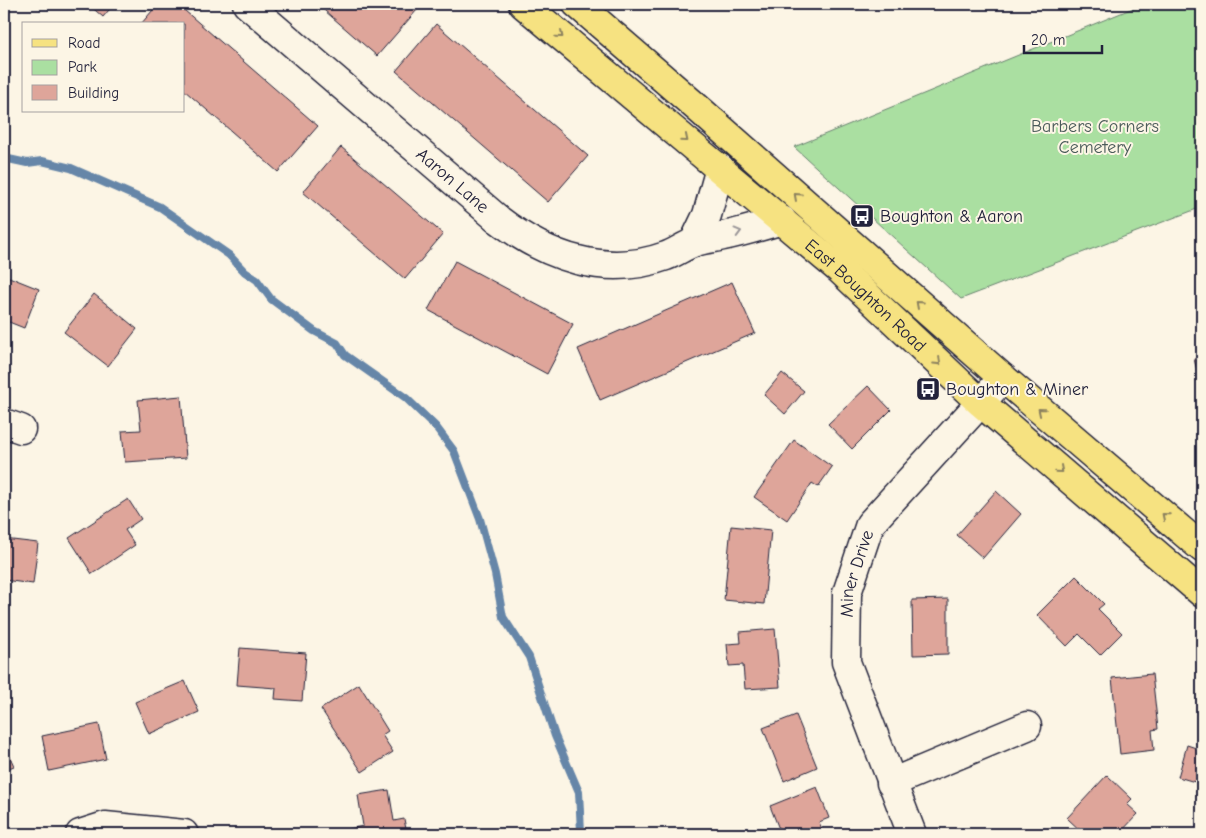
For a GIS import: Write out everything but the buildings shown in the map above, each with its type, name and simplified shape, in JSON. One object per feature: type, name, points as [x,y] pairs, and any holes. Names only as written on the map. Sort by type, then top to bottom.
[{"type":"main road","name":"East Boughton Road","points":[[523,4],[839,269],[981,403],[1202,593]]},
{"type":"main road","name":"East Boughton Road","points":[[577,4],[1003,378],[1202,548]]},
{"type":"street","name":"Aaron Lane","points":[[247,4],[499,220],[527,240],[547,250],[570,259],[610,265],[628,264],[654,260],[694,242],[782,220]]},
{"type":"street","points":[[694,242],[707,215],[720,168]]},
{"type":"street","name":"Miner Drive","points":[[912,834],[846,662],[848,593],[870,524],[1003,378]]},
{"type":"street","points":[[891,783],[1028,726]]},
{"type":"street","points":[[80,834],[105,826],[184,834]]},
{"type":"green space","name":"Barbers Corners Cemetery","points":[[1143,4],[1202,4],[1202,207],[961,299],[794,147]]},
{"type":"waterway","points":[[4,158],[27,163],[42,161],[71,168],[160,207],[229,255],[245,272],[257,280],[271,299],[314,331],[337,343],[345,355],[406,398],[436,427],[454,451],[480,519],[495,574],[503,617],[529,657],[555,736],[579,792],[581,832],[583,834]]},
{"type":"place","name":"Boughton & Aaron","points":[[862,216]]},
{"type":"place","name":"Boughton & Miner","points":[[928,389]]}]
